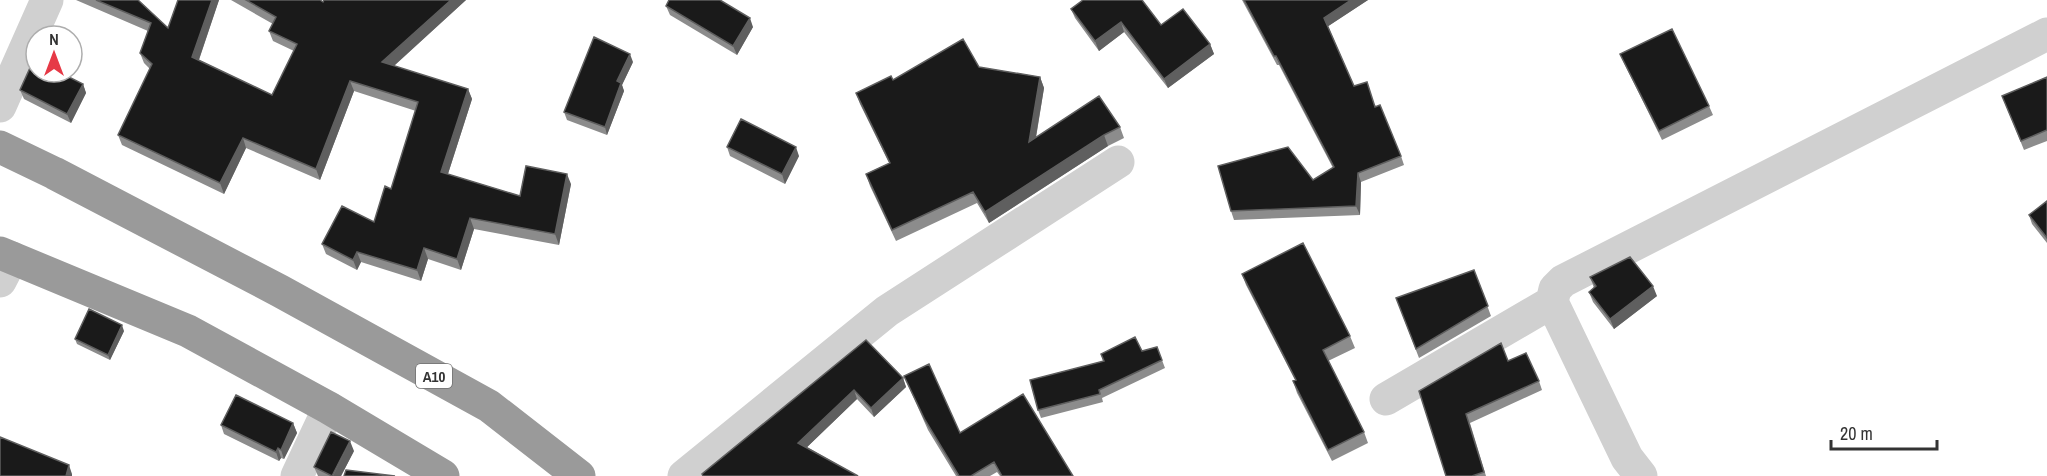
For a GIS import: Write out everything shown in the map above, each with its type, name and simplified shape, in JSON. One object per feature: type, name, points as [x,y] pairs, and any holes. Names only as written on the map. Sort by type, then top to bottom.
[{"type":"highway","name":"A10","points":[[0,147],[54,172],[280,291],[489,406],[579,476]]},
{"type":"highway","points":[[4,264],[188,331],[329,408],[443,476]]},
{"type":"street","points":[[0,106],[47,0]]},
{"type":"street","points":[[1641,476],[1627,458],[1552,302],[1555,289],[1563,281],[2047,34]]},
{"type":"street","points":[[684,476],[887,311],[1118,162]]},
{"type":"street","points":[[1386,399],[1552,302]]},
{"type":"street","points":[[297,476],[329,408]]},
{"type":"building","points":[[96,0],[138,0],[168,28],[178,0],[212,0],[192,57],[272,95],[297,44],[269,31],[276,17],[246,0],[320,0],[323,2],[324,0],[451,0],[382,62],[468,89],[441,172],[520,196],[526,166],[567,174],[555,234],[470,218],[457,259],[424,248],[417,270],[357,252],[353,260],[322,244],[342,206],[374,222],[385,186],[391,189],[418,102],[350,81],[316,169],[243,138],[220,183],[118,135],[152,64],[140,53],[151,23]]},
{"type":"building","points":[[669,0],[720,0],[750,18],[733,46],[666,6]]},
{"type":"building","points":[[1083,0],[1142,0],[1161,25],[1183,9],[1210,44],[1164,79],[1121,22],[1095,41],[1071,9]]},
{"type":"building","points":[[1244,0],[1351,0],[1324,18],[1354,86],[1367,82],[1375,107],[1380,105],[1401,156],[1358,173],[1356,206],[1231,211],[1218,166],[1288,147],[1313,180],[1334,167]]},
{"type":"building","points":[[1672,29],[1709,106],[1659,131],[1620,54]]},
{"type":"building","points":[[594,37],[630,54],[617,81],[621,83],[605,127],[564,112]]},
{"type":"building","points":[[963,39],[979,67],[1040,77],[1029,142],[1099,96],[1120,127],[985,212],[973,192],[892,230],[866,174],[890,163],[856,93],[891,76],[893,80]]},
{"type":"building","points":[[2047,77],[2047,130],[2021,141],[2002,96]]},
{"type":"building","points":[[24,81],[24,84],[83,84],[67,114],[20,90]]},
{"type":"building","points":[[741,119],[796,147],[782,174],[727,147]]},
{"type":"building","points":[[2047,201],[2047,238],[2029,215]]},
{"type":"building","points":[[1303,243],[1350,336],[1323,350],[1364,432],[1328,450],[1293,381],[1296,380],[1242,274]]},
{"type":"building","points":[[1630,257],[1653,286],[1610,319],[1589,292],[1596,286],[1590,277]]},
{"type":"building","points":[[1474,270],[1488,306],[1416,349],[1396,298]]},
{"type":"building","points":[[89,309],[122,325],[108,355],[75,339]]},
{"type":"building","points":[[1135,337],[1142,351],[1157,347],[1162,360],[1099,390],[1100,394],[1038,410],[1030,380],[1104,361],[1101,354]]},
{"type":"building","points":[[866,340],[903,378],[871,408],[854,390],[798,443],[858,476],[703,476],[702,474]]},
{"type":"building","points":[[1501,343],[1508,361],[1526,353],[1539,381],[1466,414],[1484,472],[1472,476],[1446,476],[1419,391]]},
{"type":"building","points":[[929,364],[960,433],[1023,394],[1073,476],[1002,476],[994,462],[971,476],[959,476],[925,420],[904,376]]},
{"type":"building","points":[[236,395],[293,423],[281,450],[278,448],[276,452],[221,425]]},
{"type":"building","points":[[331,432],[350,441],[332,476],[314,467]]},
{"type":"building","points":[[0,437],[69,465],[66,476],[0,476]]},
{"type":"building","points":[[346,470],[395,476],[344,476]]}]
